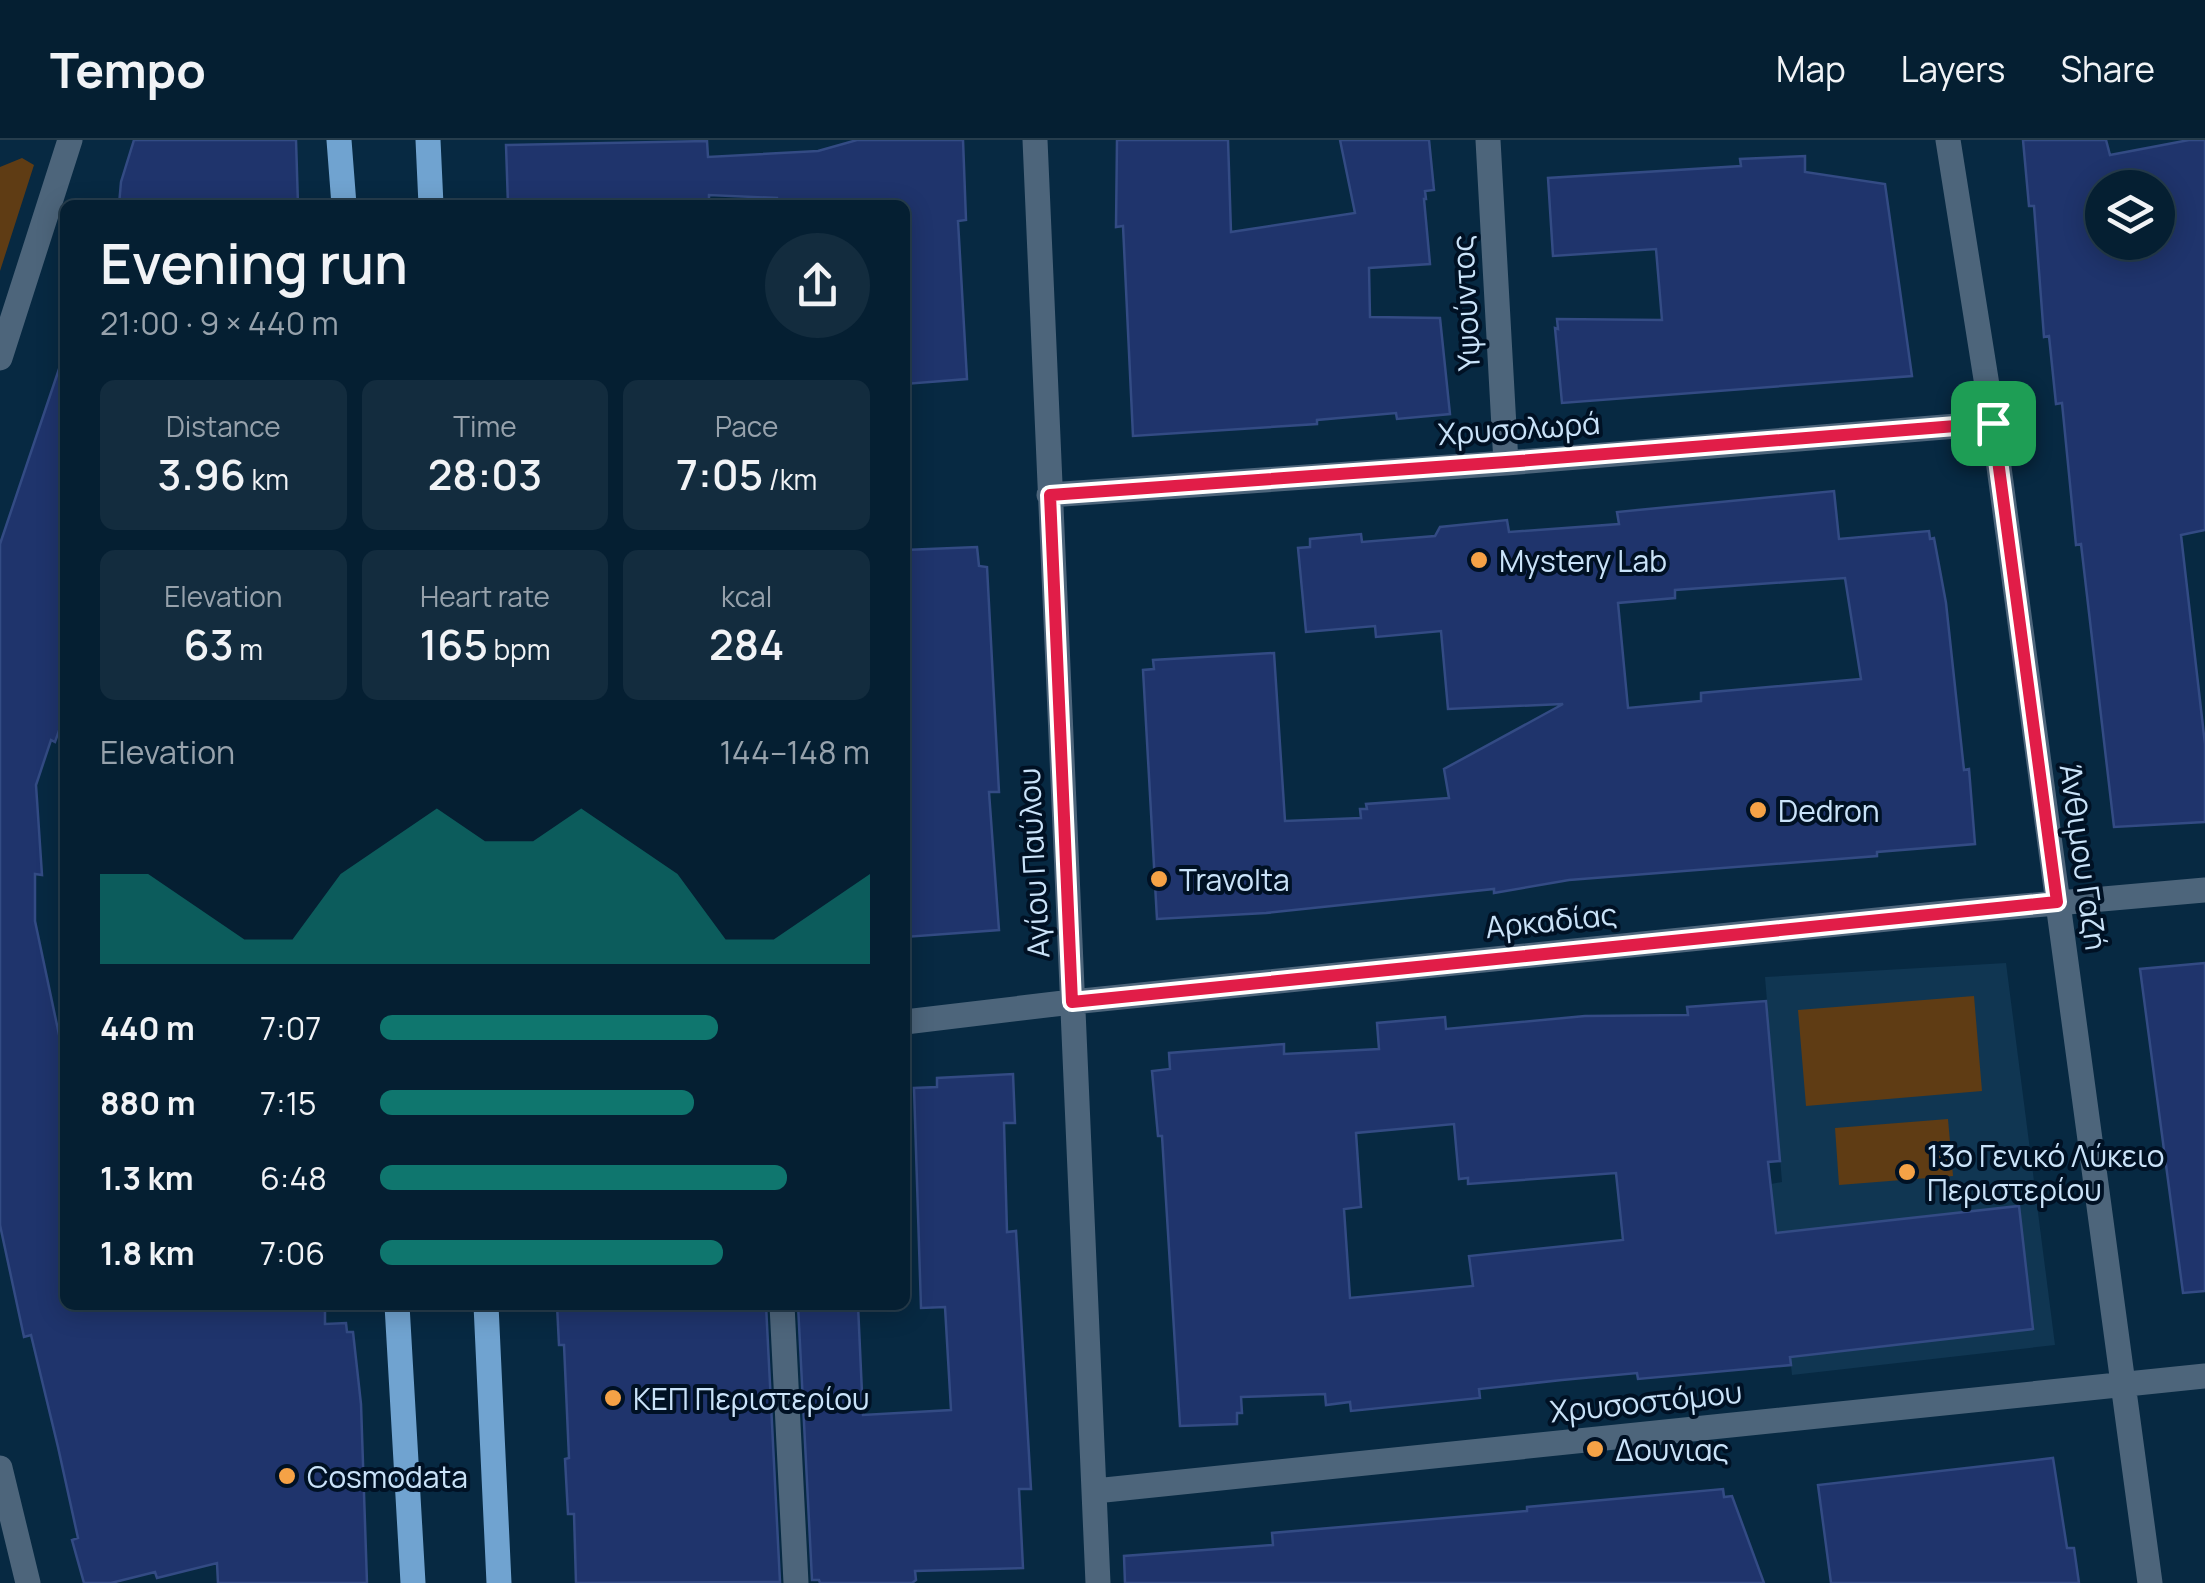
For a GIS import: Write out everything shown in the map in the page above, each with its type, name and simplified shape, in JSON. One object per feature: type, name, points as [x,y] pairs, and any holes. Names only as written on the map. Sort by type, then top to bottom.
[{"type":"main road","points":[[339,140],[344,200]]},
{"type":"main road","points":[[428,140],[431,200]]},
{"type":"main road","points":[[397,1310],[413,1583]]},
{"type":"main road","points":[[486,1310],[499,1583]]},
{"type":"street","points":[[0,358],[70,140]]},
{"type":"street","name":"Αγίου Παύλου","points":[[1034,140],[1098,1583]]},
{"type":"street","name":"Υψούντος","points":[[1488,140],[1506,462]]},
{"type":"street","name":"Άνθιμου Γαζή","points":[[1948,140],[1993,423],[2150,1583]]},
{"type":"street","name":"Χρυσολωρά","points":[[1050,495],[1993,423]]},
{"type":"street","name":"Αρκαδίας","points":[[910,1021],[2057,902],[2205,890]]},
{"type":"street","points":[[782,1310],[796,1583]]},
{"type":"street","name":"Χρυσοστόμου","points":[[1094,1491],[2205,1376]]},
{"type":"street","points":[[0,1468],[9,1545],[28,1583]]},
{"type":"shaded area","points":[[22,158],[34,165],[0,271],[0,167]]},
{"type":"shaded area","name":"13ο Γενικό Λύκειο Περιστερίου","points":[[2006,963],[2055,1345],[1792,1375],[1771,1184],[1782,1182],[1765,977]]},
{"type":"shaded area","points":[[1974,996],[1982,1091],[1806,1106],[1798,1010]]},
{"type":"shaded area","points":[[1948,1119],[1953,1176],[1839,1185],[1835,1128]]},
{"type":"building","points":[[134,140],[296,140],[298,200],[119,200]]},
{"type":"building","points":[[857,140],[963,140],[966,220],[958,221],[967,379],[910,384],[910,200],[777,200],[709,195],[709,200],[508,200],[506,145],[707,141],[708,157],[818,151]]},
{"type":"building","points":[[1117,140],[1228,140],[1231,232],[1355,213],[1340,140],[1429,140],[1434,190],[1425,191],[1424,199],[1430,264],[1369,268],[1370,317],[1440,318],[1450,414],[1397,419],[1396,413],[1317,420],[1317,424],[1133,436],[1123,226],[1116,227]]},
{"type":"building","points":[[2023,140],[2106,140],[2110,155],[2205,140],[2205,530],[2181,535],[2205,744],[2205,822],[2114,827],[2081,544],[2076,545],[2062,403],[2056,404],[2049,336],[2044,337],[2034,206],[2029,206]]},
{"type":"building","points":[[1805,156],[1805,172],[1885,184],[1912,376],[1562,403],[1557,319],[1662,320],[1656,249],[1553,256],[1548,178],[1741,166],[1740,159]]},
{"type":"building","points":[[60,369],[60,728],[55,742],[51,740],[36,785],[42,875],[35,874],[35,921],[60,1039],[60,1310],[325,1310],[325,1324],[346,1323],[347,1332],[353,1332],[361,1404],[367,1583],[218,1583],[217,1563],[157,1578],[155,1572],[111,1583],[84,1583],[72,1540],[78,1538],[58,1447],[31,1335],[24,1337],[0,1225],[0,544]]},
{"type":"building","points":[[1834,491],[1839,539],[1929,531],[1930,539],[1934,538],[1946,603],[1964,770],[1969,769],[1975,844],[1877,852],[1877,856],[1569,880],[1494,893],[1494,889],[1266,913],[1157,919],[1143,670],[1154,669],[1153,660],[1274,653],[1285,821],[1361,818],[1360,809],[1367,809],[1366,804],[1449,798],[1444,769],[1563,704],[1448,709],[1441,631],[1376,637],[1375,626],[1306,632],[1298,548],[1310,547],[1310,539],[1361,534],[1362,542],[1435,536],[1440,527],[1507,520],[1509,532],[1619,524],[1617,512]],"holes":[[[1845,578],[1861,679],[1701,693],[1701,701],[1628,708],[1618,603],[1675,598],[1675,590]]]},
{"type":"building","points":[[977,547],[979,566],[987,567],[999,792],[989,792],[999,930],[910,937],[910,550]]},
{"type":"building","points":[[2205,963],[2205,1291],[2183,1293],[2140,969]]},
{"type":"building","points":[[1766,1001],[1780,1161],[1768,1162],[1776,1233],[2019,1206],[2033,1329],[1790,1357],[1791,1365],[1638,1379],[1637,1373],[1562,1380],[1479,1389],[1480,1398],[1351,1411],[1350,1402],[1326,1405],[1325,1394],[1241,1397],[1242,1413],[1237,1413],[1237,1424],[1180,1426],[1162,1136],[1158,1136],[1152,1071],[1170,1069],[1169,1053],[1284,1044],[1284,1054],[1379,1049],[1377,1023],[1445,1017],[1446,1029],[1585,1016],[1688,1015],[1687,1007]],"holes":[[[1454,1124],[1459,1179],[1468,1178],[1468,1184],[1616,1173],[1623,1240],[1469,1256],[1473,1286],[1350,1298],[1344,1209],[1361,1207],[1356,1133]]]},
{"type":"building","points":[[1013,1074],[1015,1123],[1004,1123],[1007,1232],[1016,1231],[1031,1489],[1019,1489],[1023,1568],[915,1571],[916,1580],[912,1583],[820,1583],[812,1580],[798,1310],[858,1310],[863,1415],[951,1410],[945,1307],[921,1308],[914,1088],[937,1087],[937,1078]]},
{"type":"building","points":[[557,1310],[766,1310],[780,1582],[576,1583],[574,1514],[568,1514],[565,1459],[569,1458],[564,1345],[559,1345]]},
{"type":"building","points":[[2053,1458],[2067,1548],[2074,1548],[2079,1583],[1831,1583],[1818,1485]]},
{"type":"building","points":[[1723,1489],[1724,1497],[1732,1496],[1764,1583],[1125,1583],[1124,1556],[1273,1545],[1272,1533]]},
{"type":"place","name":"Mystery Lab","points":[[1479,560]]},
{"type":"place","name":"Dedron","points":[[1758,810]]},
{"type":"place","name":"Travolta","points":[[1159,879]]},
{"type":"place","name":"13ο Γενικό Λύκειο Περιστερίου","points":[[1907,1172]]},
{"type":"place","name":"ΚΕΠ Περιστερίου","points":[[613,1398]]},
{"type":"place","name":"Δουνιας","points":[[1595,1449]]},
{"type":"place","name":"Cosmodata","points":[[287,1476]]},
{"type":"route","points":[[1993,423],[2057,902],[1072,1002],[1050,495],[1993,423]]}]
